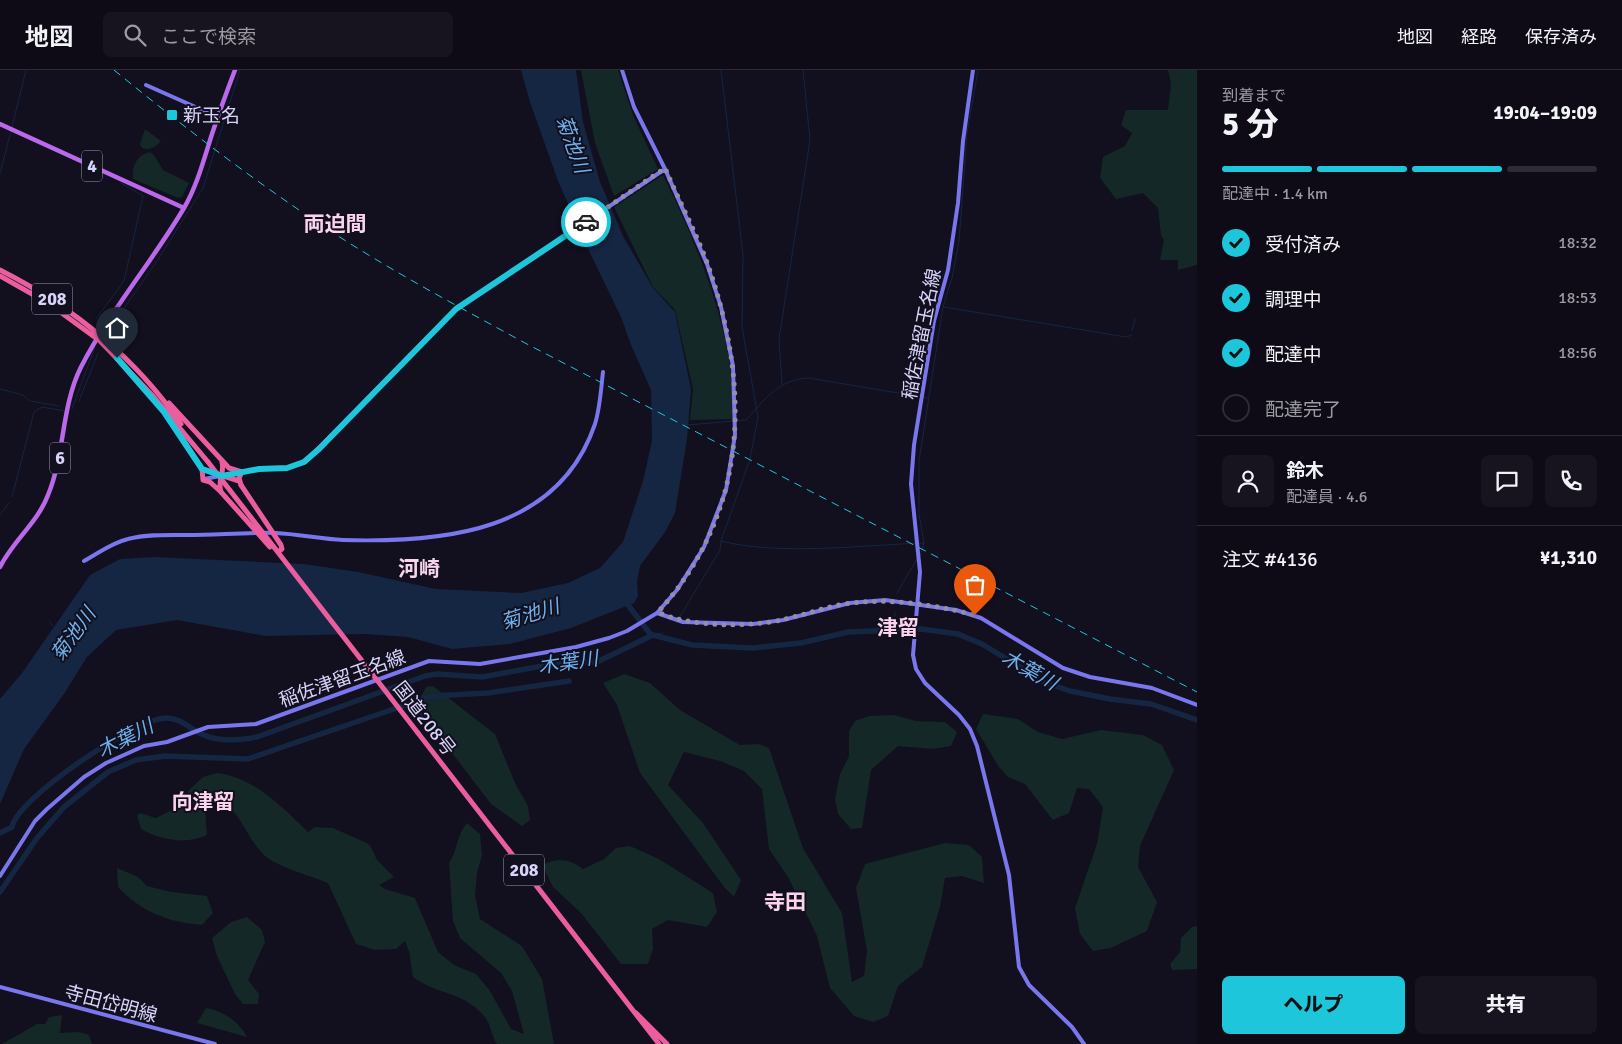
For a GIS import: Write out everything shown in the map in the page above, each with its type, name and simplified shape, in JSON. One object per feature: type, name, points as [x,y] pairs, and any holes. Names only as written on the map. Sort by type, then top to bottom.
[{"type":"highway","name":"国道208号","points":[[0,270],[58,302],[101,334],[146,379],[196,448]]},
{"type":"highway","name":"国道208号","points":[[0,276],[48,303],[97,339],[145,388],[208,462],[659,1044]]},
{"type":"highway","points":[[146,379],[230,468],[242,472],[240,483]]},
{"type":"highway","points":[[145,388],[177,430],[202,469],[203,480],[210,482],[221,492],[289,567]]},
{"type":"highway","points":[[220,458],[223,465],[219,484],[221,492]]},
{"type":"highway","points":[[202,469],[240,483],[281,545],[282,549],[278,552]]},
{"type":"highway","name":"国道208号","points":[[630,1008],[667,1044]]},
{"type":"main road","points":[[97,339],[184,208],[202,168],[235,70]]},
{"type":"main road","points":[[203,480],[242,472],[287,468],[304,462],[456,309],[661,172],[665,168],[634,107],[622,70]]},
{"type":"main road","name":"稲佐津留玉名線","points":[[973,70],[963,141],[958,204],[948,270],[934,321],[911,484],[920,572],[913,655],[916,669],[925,684],[959,715],[970,729],[977,746],[1009,875],[1019,967],[1029,985],[1072,1027],[1084,1044]]},
{"type":"main road","points":[[146,85],[218,117]]},
{"type":"main road","name":"4","points":[[0,124],[184,208]]},
{"type":"main road","name":"稲佐津留玉名線","points":[[0,876],[35,821],[84,777],[106,763],[144,746],[167,742],[200,729],[216,726],[256,724],[429,661],[480,664],[579,646],[608,638],[637,626],[658,612],[689,573],[713,529],[730,475],[736,418],[733,366],[721,307],[704,254],[665,168]]},
{"type":"main road","name":"6","points":[[0,567],[7,552],[36,518],[48,496],[60,459],[71,393],[81,368],[97,339]]},
{"type":"main road","points":[[84,561],[112,544],[140,537],[278,533],[342,540],[387,540],[437,537],[492,525],[529,507],[551,491],[563,481],[577,462],[596,422],[603,372]]},
{"type":"main road","points":[[658,612],[671,619],[691,623],[752,624],[783,620],[850,603],[886,600],[918,605],[975,615],[1052,663],[1077,674],[1152,688],[1197,705]]},
{"type":"main road","name":"寺田岱明線","points":[[0,987],[215,1044]]},
{"type":"green space","points":[[581,70],[618,70],[633,115],[658,169],[614,196],[595,143]]},
{"type":"green space","points":[[1168,70],[1197,70],[1197,265],[1178,270],[1178,260],[1160,260],[1164,240],[1161,235],[1158,208],[1143,193],[1116,199],[1100,178],[1103,157],[1125,146],[1132,133],[1121,125],[1126,110],[1168,110],[1171,84]]},
{"type":"green space","points":[[145,129],[161,141],[149,149],[141,147],[140,144]]},
{"type":"green space","points":[[150,152],[163,170],[189,183],[182,197],[178,198],[133,179],[133,170],[138,158]]},
{"type":"green space","points":[[663,175],[685,221],[704,268],[719,316],[731,372],[733,419],[690,420],[693,389],[675,310],[653,287],[614,207]]},
{"type":"green space","points":[[624,674],[650,683],[680,710],[740,745],[759,744],[769,748],[803,848],[842,913],[852,982],[864,976],[867,951],[856,888],[865,864],[945,843],[969,845],[982,857],[984,883],[962,876],[945,878],[940,907],[922,967],[898,986],[888,1016],[873,1022],[854,1016],[830,988],[817,936],[788,877],[769,849],[762,789],[744,771],[720,761],[684,752],[668,785],[703,823],[741,880],[734,897],[724,887],[640,773],[617,705],[603,683]]},
{"type":"green space","points":[[433,686],[495,734],[515,783],[528,806],[530,820],[522,826],[491,804],[436,732],[413,712],[426,687]]},
{"type":"green space","points":[[983,714],[1018,719],[1038,732],[1062,739],[1101,730],[1143,735],[1162,745],[1174,770],[1140,846],[1138,867],[1157,902],[1147,931],[1111,948],[1093,951],[1080,934],[1075,908],[1097,844],[1103,807],[1089,789],[1077,788],[1069,813],[1053,820],[1025,784],[1008,777],[999,767],[976,729]]},
{"type":"green space","points":[[894,715],[916,721],[945,722],[957,732],[951,746],[932,749],[898,746],[871,770],[862,828],[851,829],[838,814],[835,799],[840,774],[849,756],[849,731],[855,721],[869,716]]},
{"type":"green space","points":[[217,773],[243,780],[255,787],[278,803],[308,832],[315,827],[333,828],[367,843],[377,860],[394,877],[379,885],[385,889],[415,898],[438,952],[454,965],[476,974],[490,991],[511,1029],[524,1034],[512,991],[501,973],[460,938],[453,921],[449,863],[461,832],[467,823],[480,834],[482,855],[477,873],[475,895],[480,919],[522,946],[542,979],[554,1044],[497,1044],[486,1019],[476,1008],[459,997],[431,987],[413,977],[409,951],[405,941],[396,949],[375,950],[356,944],[328,883],[285,867],[264,855],[233,811],[216,799],[204,795],[207,835],[191,840],[174,840],[148,833],[141,829],[137,815],[140,813],[156,818],[180,806],[189,790],[203,777]]},
{"type":"green space","points":[[630,846],[659,859],[713,893],[717,912],[707,927],[668,920],[652,929],[653,949],[648,964],[621,964],[581,913],[553,887],[542,865],[563,860],[583,869],[604,859],[616,848]]},
{"type":"green space","points":[[117,868],[138,877],[147,886],[171,892],[207,896],[213,913],[202,925],[190,924],[156,914],[136,903],[118,887]]},
{"type":"green space","points":[[247,917],[262,930],[265,942],[248,980],[259,994],[258,1004],[243,1004],[235,994],[217,956],[212,938],[231,922]]},
{"type":"green space","points":[[1197,926],[1197,969],[1172,970],[1170,964],[1180,952],[1181,938],[1192,927]]},
{"type":"green space","points":[[206,1008],[213,1009],[230,1018],[247,1037],[197,1023]]},
{"type":"green space","points":[[62,1015],[60,1033],[79,1032],[89,1035],[92,1044],[2,1044],[37,1024],[45,1024],[49,1017]]},
{"type":"water","name":"菊池川","points":[[521,70],[576,70],[583,122],[600,182],[623,236],[653,288],[675,312],[691,389],[687,439],[675,513],[665,532],[640,566],[637,581],[638,596],[634,603],[571,628],[510,644],[452,649],[408,637],[364,634],[266,636],[177,620],[116,630],[87,657],[64,694],[24,749],[0,804],[0,699],[22,673],[90,575],[120,559],[154,557],[304,564],[358,572],[436,589],[521,593],[568,583],[600,568],[623,542],[643,481],[652,441],[651,390],[621,317],[558,181],[530,102]]},
{"type":"waterway","points":[[12,127],[26,70]]},
{"type":"waterway","points":[[109,330],[159,258],[203,188],[240,70]]},
{"type":"waterway","points":[[679,618],[720,550],[721,541],[750,459],[758,417],[742,327],[743,255],[721,70]]},
{"type":"waterway","points":[[782,384],[779,339],[810,140],[803,70]]},
{"type":"waterway","points":[[920,556],[924,543],[919,514],[919,461],[943,307],[952,278],[959,242],[967,133],[978,70]]},
{"type":"waterway","points":[[0,173],[11,131]]},
{"type":"waterway","points":[[96,319],[124,281],[143,196],[121,183]]},
{"type":"waterway","points":[[944,307],[1126,337],[1132,335]]},
{"type":"waterway","points":[[1132,331],[1135,319]]},
{"type":"waterway","points":[[72,409],[95,347]]},
{"type":"waterway","points":[[79,401],[98,353]]},
{"type":"waterway","points":[[687,425],[746,420],[773,392],[781,386],[798,379],[809,378],[928,398]]},
{"type":"waterway","points":[[0,389],[23,395],[30,401],[59,406]]},
{"type":"waterway","points":[[12,497],[34,412],[42,407],[65,411]]},
{"type":"waterway","points":[[0,515],[9,503]]},
{"type":"waterway","points":[[721,541],[769,548],[795,549],[924,543]]},
{"type":"waterway","points":[[897,593],[917,559]]},
{"type":"waterway","points":[[625,601],[651,635]]},
{"type":"waterway","points":[[894,629],[895,612]]},
{"type":"waterway","name":"菊池川","points":[[49,621],[53,626]]},
{"type":"waterway","name":"木葉川","points":[[0,833],[12,827],[19,814],[55,780],[106,745],[130,731],[151,722],[166,718],[177,720],[199,733],[223,740],[257,737],[425,676],[437,674],[482,677],[558,663],[597,662],[653,635],[692,645],[753,648],[801,643],[848,632],[921,629],[958,634],[982,644],[1044,682],[1070,691],[1110,699],[1151,704],[1197,720]]},
{"type":"waterway","name":"木葉川","points":[[651,635],[663,633]]},
{"type":"waterway","points":[[0,892],[37,838],[64,807],[108,772],[136,760],[165,756],[248,759],[432,696],[488,693],[569,681]]},
{"type":"railway","points":[[114,70],[195,134],[278,195],[358,249],[405,277],[525,343],[1197,692]]},
{"type":"way so far","points":[[586,222],[665,168],[707,264],[721,307],[729,341],[736,401],[735,435],[730,475],[720,511],[704,547],[678,589],[658,612],[671,619],[683,622],[752,624],[783,620],[828,607],[850,603],[886,600],[956,610],[975,615]]},
{"type":"place","name":"新玉名","points":[[172,115]]},
{"type":"district","name":"両迫間","points":[[335,224]]},
{"type":"district","name":"河崎","points":[[419,569]]},
{"type":"district","name":"津留","points":[[898,628]]},
{"type":"district","name":"向津留","points":[[203,802]]},
{"type":"district","name":"寺田","points":[[785,902]]},
{"type":"route","points":[[117,358],[164,412],[202,469],[222,476],[259,469],[296,466],[304,462],[319,449],[440,323],[456,309],[586,222]]}]
